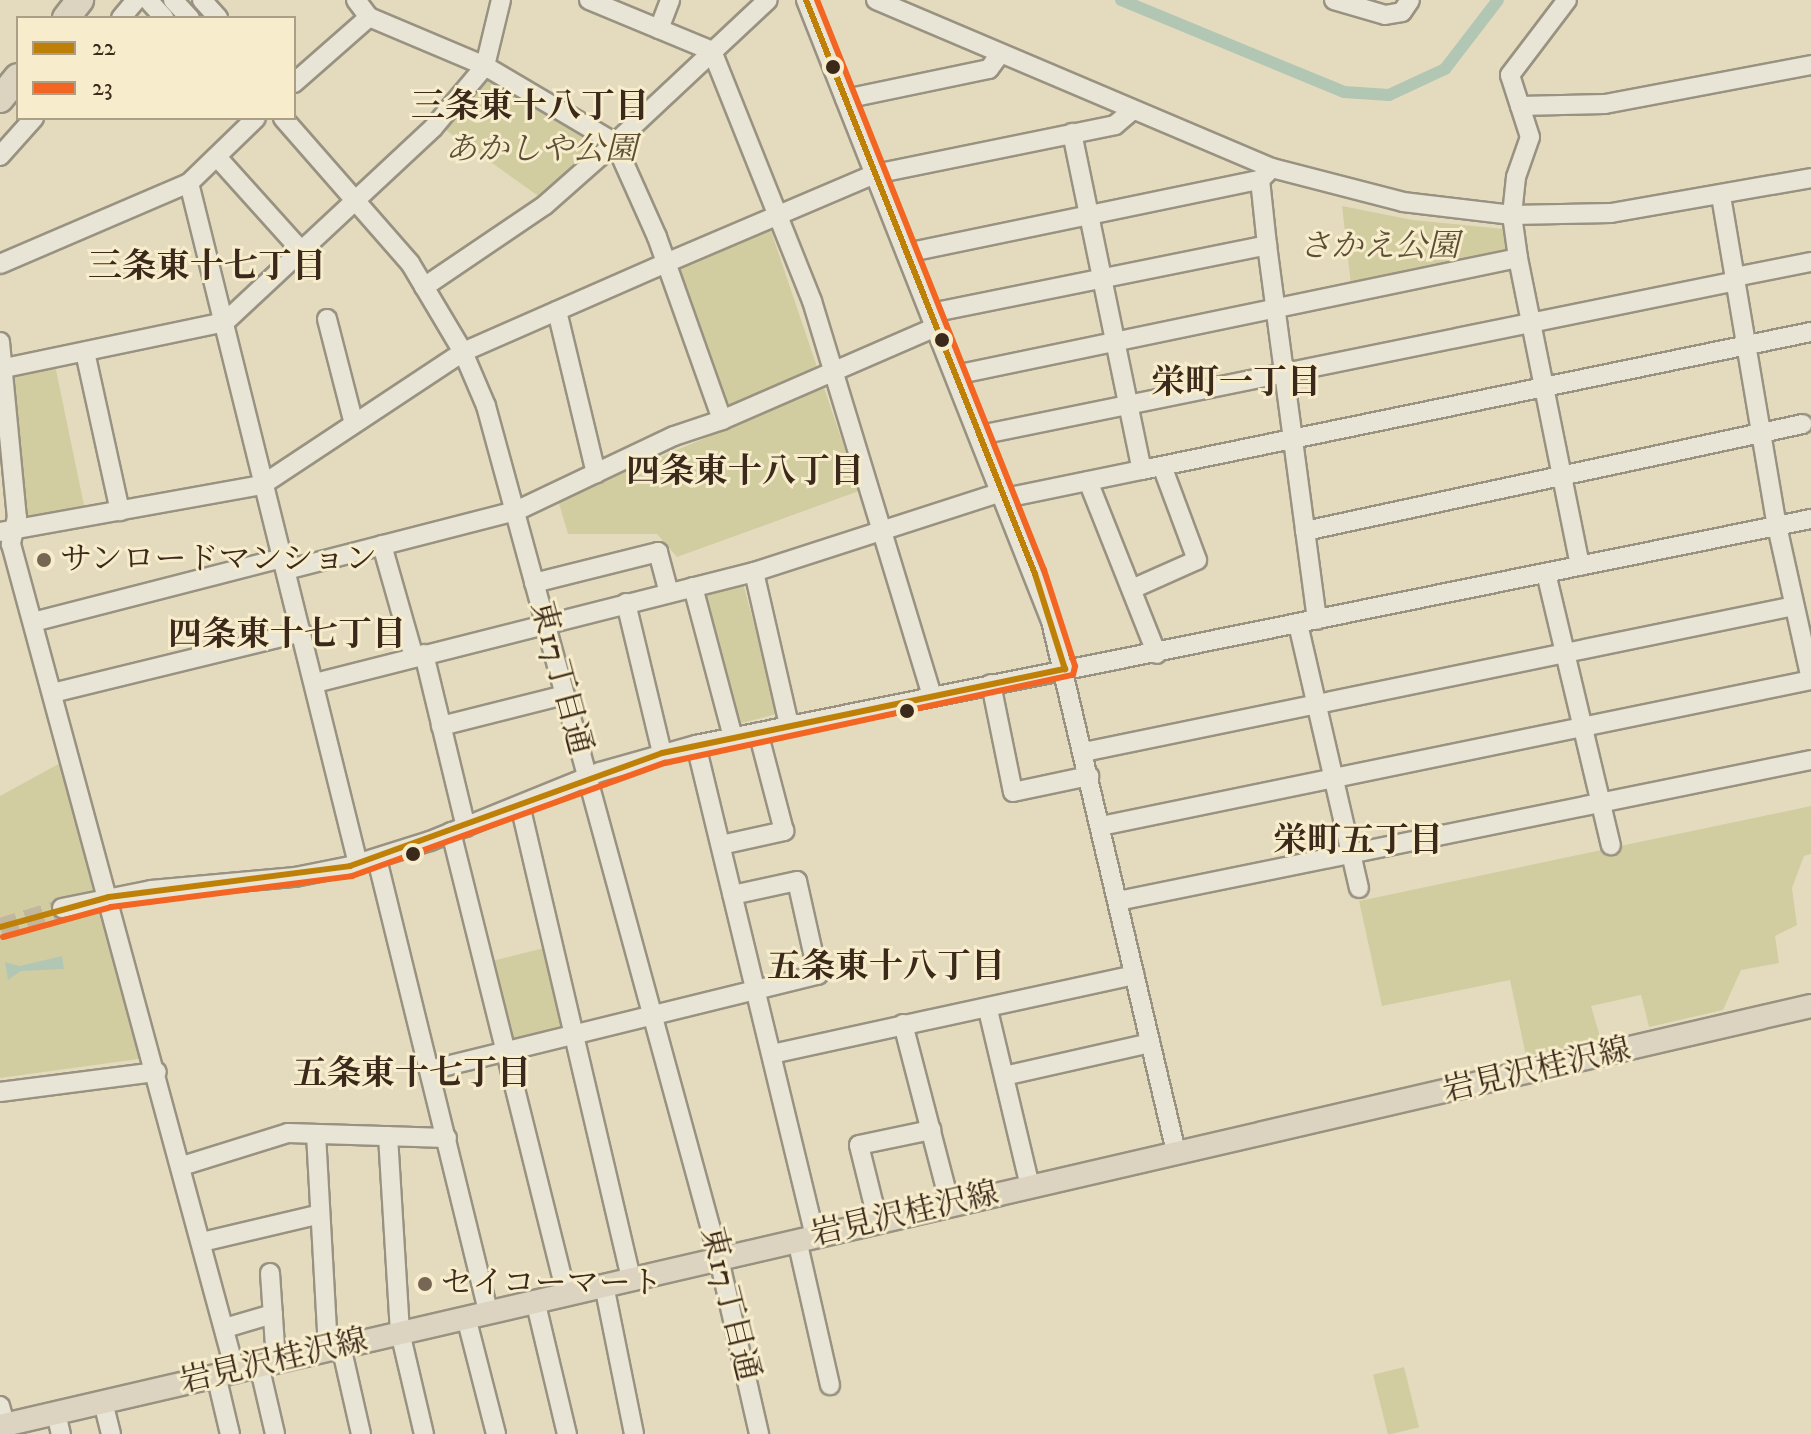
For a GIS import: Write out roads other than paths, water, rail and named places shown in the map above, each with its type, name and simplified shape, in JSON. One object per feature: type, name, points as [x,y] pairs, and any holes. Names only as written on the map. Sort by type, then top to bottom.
[{"type":"highway","points":[[68,16],[80,0]]},
{"type":"highway","points":[[0,99],[16,79]]},
{"type":"main road","name":"岩見沢桂沢線","points":[[2,1419],[59,1423],[103,1402],[1811,1006]]},
{"type":"street","points":[[123,16],[136,0]]},
{"type":"street","points":[[148,0],[162,16]]},
{"type":"street","points":[[173,0],[188,16]]},
{"type":"street","points":[[202,0],[216,16]]},
{"type":"street","points":[[356,0],[369,17],[485,66],[615,143],[666,263],[722,420]]},
{"type":"street","points":[[3,369],[225,322],[299,248],[433,128],[485,66],[501,0]]},
{"type":"street","points":[[589,0],[712,51],[780,216],[834,373],[932,695]]},
{"type":"street","points":[[659,29],[670,0]]},
{"type":"street","points":[[424,287],[545,205],[768,0]]},
{"type":"street","points":[[806,0],[1004,495],[1065,669],[1176,1152]]},
{"type":"street","points":[[876,0],[1133,110],[1266,174],[1403,202],[1512,215],[1611,213],[1811,178]]},
{"type":"street","points":[[1334,0],[1385,15],[1402,12],[1410,0]]},
{"type":"street","points":[[1567,0],[1512,68],[1530,137],[1516,177],[1512,215],[1541,390],[1580,566]]},
{"type":"street","points":[[296,81],[369,17]]},
{"type":"street","points":[[845,99],[989,69],[1000,54]]},
{"type":"street","points":[[1520,106],[1605,104],[1811,65]]},
{"type":"street","points":[[7,531],[262,485],[463,352],[666,263],[875,174],[1115,125],[1133,110]]},
{"type":"street","points":[[0,156],[32,120]]},
{"type":"street","points":[[0,264],[189,183],[254,120]]},
{"type":"street","name":"東17丁目通","points":[[285,120],[357,197],[424,287],[463,352],[486,406],[719,1259],[759,1434]]},
{"type":"street","points":[[1072,133],[1142,470]]},
{"type":"street","points":[[217,157],[299,248]]},
{"type":"street","points":[[906,253],[1266,174]]},
{"type":"street","points":[[1266,174],[1267,245],[1317,620]]},
{"type":"street","points":[[189,183],[358,864]]},
{"type":"street","points":[[1101,826],[1811,680],[1777,526],[1721,196]]},
{"type":"street","points":[[33,622],[284,564],[382,545],[516,511],[596,473],[834,373],[933,320],[1101,279],[1267,245]]},
{"type":"street","points":[[955,375],[1518,258]]},
{"type":"street","points":[[980,435],[1129,407],[1811,262]]},
{"type":"street","points":[[557,311],[596,473]]},
{"type":"street","points":[[327,319],[354,424]]},
{"type":"street","points":[[315,683],[544,622],[754,572],[1004,495],[1541,390],[1811,332]]},
{"type":"street","points":[[0,342],[7,531],[225,1328],[230,1434]]},
{"type":"street","points":[[85,352],[120,511]]},
{"type":"street","points":[[1305,531],[1803,424]]},
{"type":"street","points":[[1132,589],[1197,560],[1162,466]]},
{"type":"street","points":[[1088,481],[1157,654]]},
{"type":"street","points":[[62,908],[109,897],[295,877],[358,864],[458,830],[587,777],[696,745],[1811,519]]},
{"type":"street","points":[[382,545],[441,726],[458,830],[505,1051],[566,1294]]},
{"type":"street","points":[[534,583],[658,552],[669,593]]},
{"type":"street","points":[[754,572],[789,725]]},
{"type":"street","points":[[1546,573],[1611,845]]},
{"type":"street","points":[[693,587],[733,737]]},
{"type":"street","points":[[626,603],[662,753]]},
{"type":"street","points":[[1084,752],[1794,606]]},
{"type":"street","points":[[1298,624],[1359,888]]},
{"type":"street","points":[[52,693],[302,632]]},
{"type":"street","points":[[991,684],[1013,792],[1089,776]]},
{"type":"street","points":[[441,726],[564,695]]},
{"type":"street","points":[[721,845],[784,831],[758,732]]},
{"type":"street","points":[[696,745],[772,1054],[830,1385]]},
{"type":"street","points":[[1118,901],[1811,760]]},
{"type":"street","points":[[520,805],[631,1279]]},
{"type":"street","points":[[377,859],[447,1138],[496,1434]]},
{"type":"street","points":[[430,1070],[818,975],[797,881],[733,895]]},
{"type":"street","points":[[772,1054],[903,1024],[988,1010],[1135,975]]},
{"type":"street","points":[[988,1010],[1030,1186]]},
{"type":"street","points":[[903,1024],[950,1204]]},
{"type":"street","points":[[1004,1076],[1150,1043]]},
{"type":"street","points":[[0,1092],[157,1072]]},
{"type":"street","points":[[878,1222],[859,1145],[931,1130]]},
{"type":"street","points":[[182,1166],[288,1133],[447,1138]]},
{"type":"street","points":[[316,1134],[320,1214],[334,1348],[361,1434]]},
{"type":"street","points":[[388,1136],[400,1332],[424,1434]]},
{"type":"street","points":[[202,1242],[320,1214]]},
{"type":"street","points":[[270,1273],[273,1314],[267,1363],[275,1434]]},
{"type":"street","points":[[604,1285],[634,1434]]},
{"type":"street","points":[[535,1300],[567,1434]]},
{"type":"street","points":[[225,1328],[273,1314]]},
{"type":"street","points":[[103,1402],[111,1434]]},
{"type":"waterway","points":[[1121,0],[1344,92],[1389,95],[1445,69],[1498,0]]},
{"type":"tunnel","points":[[0,927],[62,908]]},
{"type":"place","name":"サンロードマンション","points":[[44,560]]},
{"type":"place","name":"セイコーマート","points":[[425,1284]]},
{"type":"district","name":"三条東十八丁目","points":[[530,108]]},
{"type":"district","name":"三条東十七丁目","points":[[207,268]]},
{"type":"district","name":"栄町一丁目","points":[[1236,384]]},
{"type":"district","name":"四条東十八丁目","points":[[745,473]]},
{"type":"district","name":"四条東十七丁目","points":[[287,636]]},
{"type":"district","name":"栄町五丁目","points":[[1358,842]]},
{"type":"district","name":"五条東十八丁目","points":[[886,968]]},
{"type":"district","name":"五条東十七丁目","points":[[412,1075]]},
{"type":"park label","name":"あかしや公園","points":[[541,150]]},
{"type":"park label","name":"さかえ公園","points":[[1379,247]]}]
